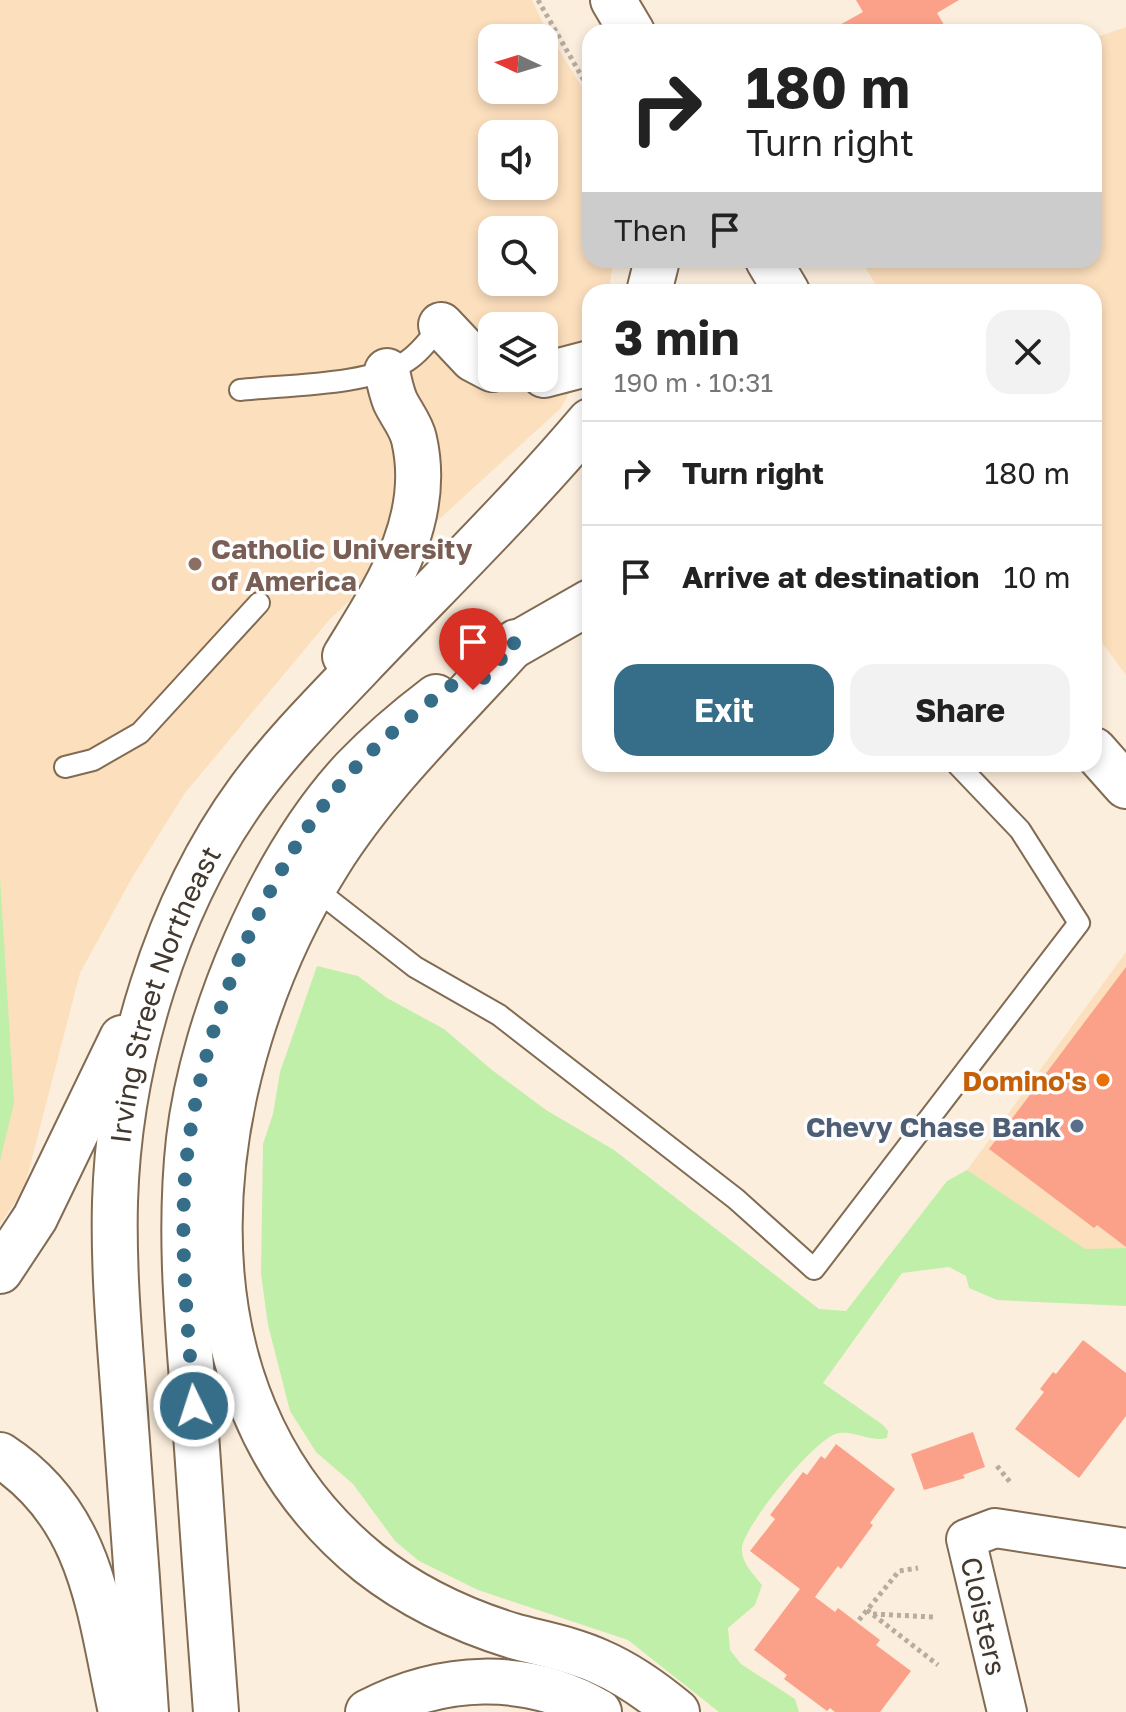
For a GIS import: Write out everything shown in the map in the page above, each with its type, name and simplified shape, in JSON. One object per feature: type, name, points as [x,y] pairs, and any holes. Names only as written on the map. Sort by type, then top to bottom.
[{"type":"main road","points":[[441,325],[478,362]]},
{"type":"main road","points":[[558,371],[582,365]]},
{"type":"main road","points":[[303,727],[384,591],[405,549],[412,525],[418,482],[415,447],[407,422],[392,394],[387,371]]},
{"type":"main road","name":"Irving Street Northeast","points":[[146,1712],[116,1287],[115,1200],[122,1121],[132,1066],[173,932],[201,870],[248,791],[303,727],[582,430]]},
{"type":"main road","name":"Irving Street Northeast","points":[[216,1712],[184,1256],[188,1149],[204,1061],[225,996],[273,887],[307,828],[353,770],[446,689],[516,642],[582,606]]},
{"type":"main road","points":[[516,642],[370,805],[314,888],[284,943],[261,998],[240,1069],[227,1141],[221,1210],[225,1307],[239,1369],[271,1448],[307,1501],[348,1545],[425,1600],[467,1619],[601,1662],[643,1686],[677,1712]]},
{"type":"main road","points":[[1102,759],[1126,786]]},
{"type":"main road","points":[[0,1271],[19,1245],[50,1189],[173,932]]},
{"type":"main road","points":[[0,1455],[27,1475],[51,1499],[81,1550],[96,1592],[121,1712]]},
{"type":"main road","points":[[368,1712],[387,1702],[432,1687],[479,1680],[545,1690],[569,1697],[599,1712]]},
{"type":"street","name":"Cloisters","points":[[1007,1712],[966,1539],[995,1528],[1126,1548]]},
{"type":"lane","points":[[240,390],[344,379],[387,371],[410,359],[441,325]]},
{"type":"lane","points":[[65,767],[93,760],[140,733],[259,603]]},
{"type":"lane","points":[[314,888],[415,967],[499,1015],[736,1199],[814,1269],[1079,923],[1020,830],[965,772]]},
{"type":"path","points":[[538,0],[582,77]]},
{"type":"path","points":[[997,1466],[1010,1482]]},
{"type":"path","points":[[859,1620],[870,1612],[899,1571],[918,1568]]},
{"type":"path","points":[[870,1612],[933,1617]]},
{"type":"path","points":[[870,1612],[938,1665]]},
{"type":"shaded area","name":"Catholic University of America","points":[[0,0],[532,0],[544,24],[478,24],[478,104],[558,104],[558,48],[582,87],[582,268],[612,268],[610,284],[582,284],[582,369],[561,408],[330,619],[185,793],[133,876],[80,973],[24,1189],[0,1224]]},
{"type":"shaded area","points":[[1126,27],[1126,675],[1102,643],[1102,284],[875,284],[866,268],[1102,268],[1102,35]]},
{"type":"shaded area","points":[[1126,952],[1126,1276],[922,1232]]},
{"type":"green space","points":[[0,877],[14,1103],[0,1161]]},
{"type":"green space","points":[[317,966],[358,976],[387,998],[444,1029],[546,1110],[614,1150],[819,1309],[846,1311],[947,1181],[967,1170],[1085,1249],[1126,1248],[1126,1306],[997,1300],[969,1288],[966,1276],[949,1267],[902,1273],[823,1383],[883,1425],[888,1431],[887,1438],[839,1433],[815,1449],[783,1483],[754,1521],[742,1548],[746,1563],[762,1585],[755,1605],[728,1628],[730,1650],[741,1664],[795,1699],[799,1712],[719,1712],[628,1640],[478,1590],[419,1561],[395,1541],[353,1484],[316,1452],[290,1411],[268,1325],[261,1274],[263,1144],[273,1114],[280,1072]]},
{"type":"building","points":[[856,0],[959,0],[937,13],[944,24],[841,24],[863,12]]},
{"type":"building","points":[[1126,967],[1126,1247],[1097,1225],[1094,1228],[989,1149]]},
{"type":"building","points":[[1083,1340],[1126,1373],[1126,1416],[1079,1478],[1015,1429],[1044,1392],[1040,1389]]},
{"type":"building","points":[[973,1432],[985,1467],[963,1475],[965,1478],[924,1490],[911,1454]]},
{"type":"building","points":[[836,1444],[895,1489],[841,1569],[838,1566],[815,1597],[835,1612],[838,1608],[880,1640],[876,1645],[911,1671],[880,1712],[835,1712],[830,1708],[827,1711],[784,1679],[787,1675],[754,1650],[800,1589],[750,1551],[775,1519],[770,1515],[803,1472],[807,1475],[821,1456],[825,1459]]},
{"type":"place","name":"Catholic University of America","points":[[195,564]]},
{"type":"place","name":"Domino's","points":[[1103,1080]]},
{"type":"place","name":"Chevy Chase Bank","points":[[1077,1126]]},
{"type":"route","points":[[194,1406],[184,1256],[185,1177],[189,1136],[204,1061],[230,983],[288,860],[307,828],[353,770],[414,714],[516,642],[473,690]]}]
